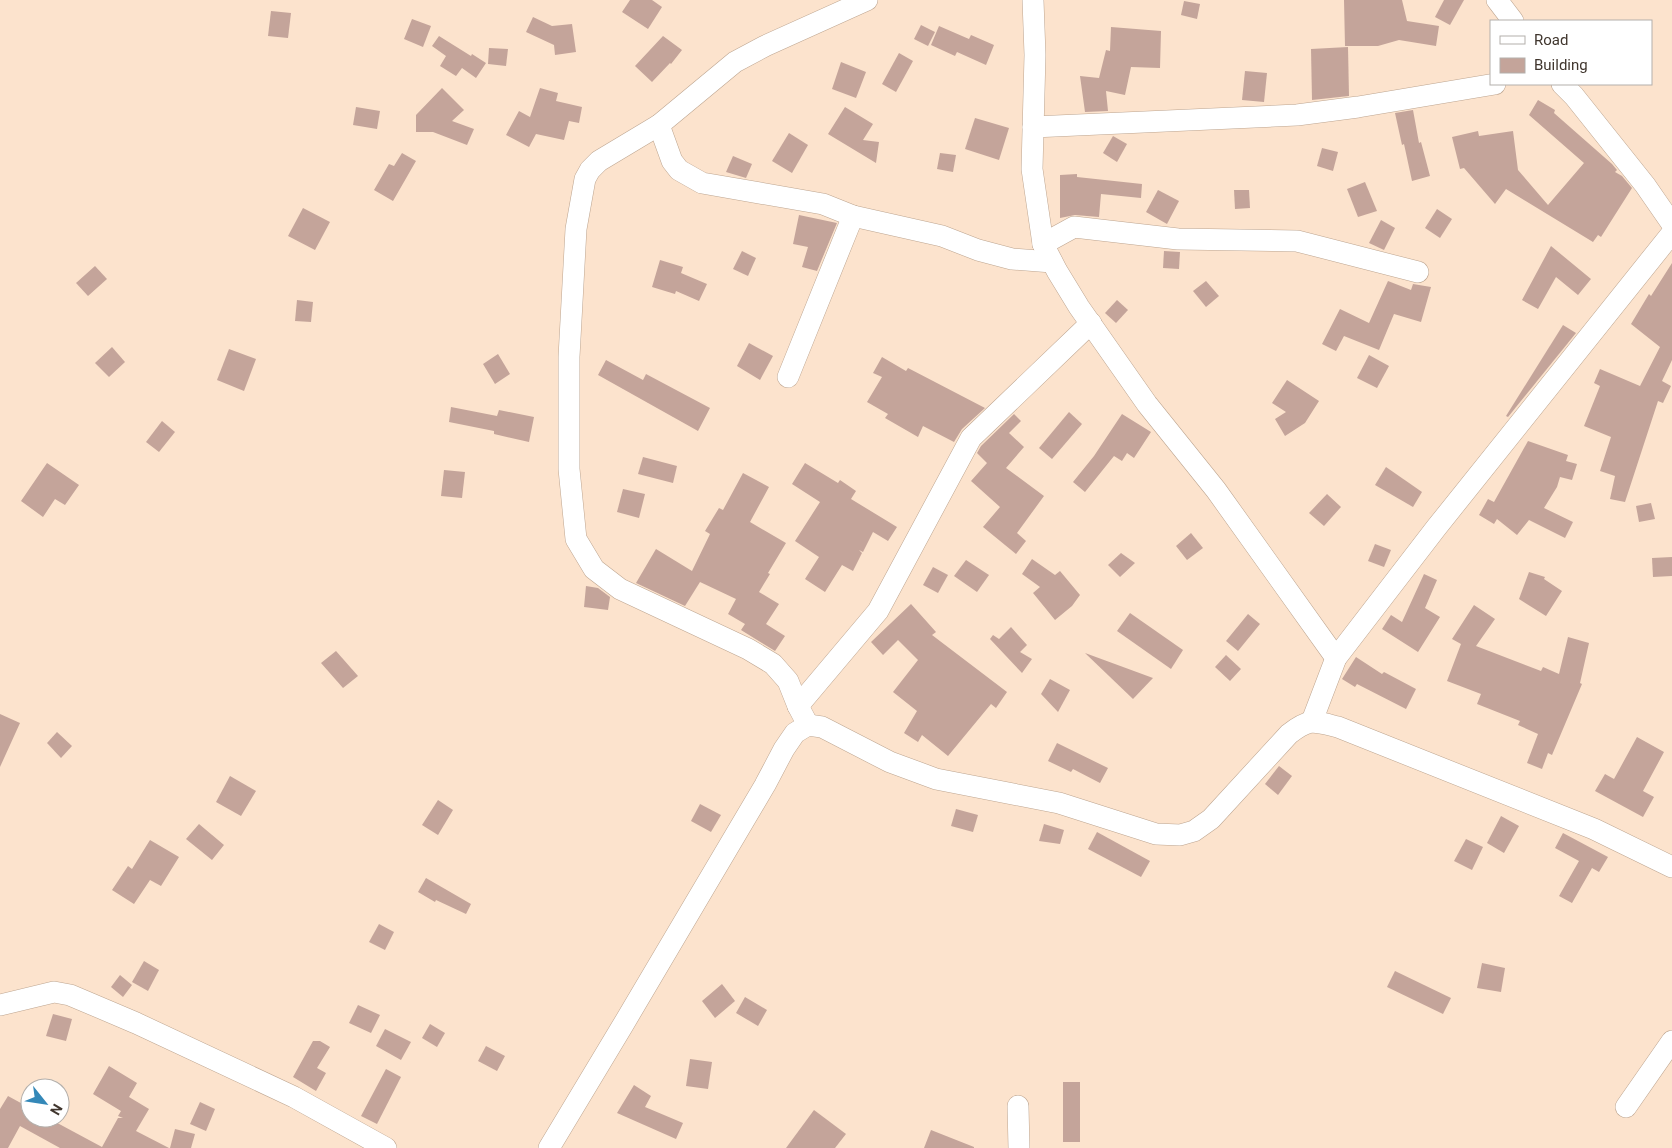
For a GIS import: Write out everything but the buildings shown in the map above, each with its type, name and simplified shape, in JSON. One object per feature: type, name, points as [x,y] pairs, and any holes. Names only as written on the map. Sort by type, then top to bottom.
[{"type":"street","points":[[808,725],[788,681],[773,664],[748,649],[620,588],[594,569],[576,539],[570,469],[569,357],[576,229],[585,179],[590,170],[599,161],[659,125],[735,62],[765,46],[867,0]]},
{"type":"street","points":[[1033,0],[1035,56],[1032,169],[1048,253],[1091,323],[1147,404],[1216,490],[1336,658]]},
{"type":"street","points":[[1497,0],[1512,20]]},
{"type":"street","points":[[1033,128],[1296,115],[1358,107],[1490,85]]},
{"type":"street","points":[[1563,85],[1574,96],[1645,185],[1672,224]]},
{"type":"street","points":[[659,125],[672,161],[679,170],[702,182],[823,204],[853,216],[942,236],[978,250],[1012,259],[1048,253],[1074,227],[1178,239],[1297,241],[1418,272]]},
{"type":"street","points":[[788,377],[853,216]]},
{"type":"street","points":[[1312,721],[1336,658],[1436,528],[1672,233]]},
{"type":"street","points":[[798,706],[878,611],[970,438],[1091,323]]},
{"type":"street","points":[[549,1148],[684,922],[784,749],[795,733],[808,725],[822,727],[890,762],[936,779],[1060,803],[1156,834],[1180,835],[1194,831],[1211,819],[1289,734],[1302,724],[1312,721],[1338,727],[1594,829],[1672,867]]},
{"type":"street","points":[[0,1005],[54,992],[70,995],[294,1097],[386,1148]]},
{"type":"street","points":[[1626,1107],[1672,1041]]},
{"type":"street","points":[[1018,1106],[1019,1148]]}]
